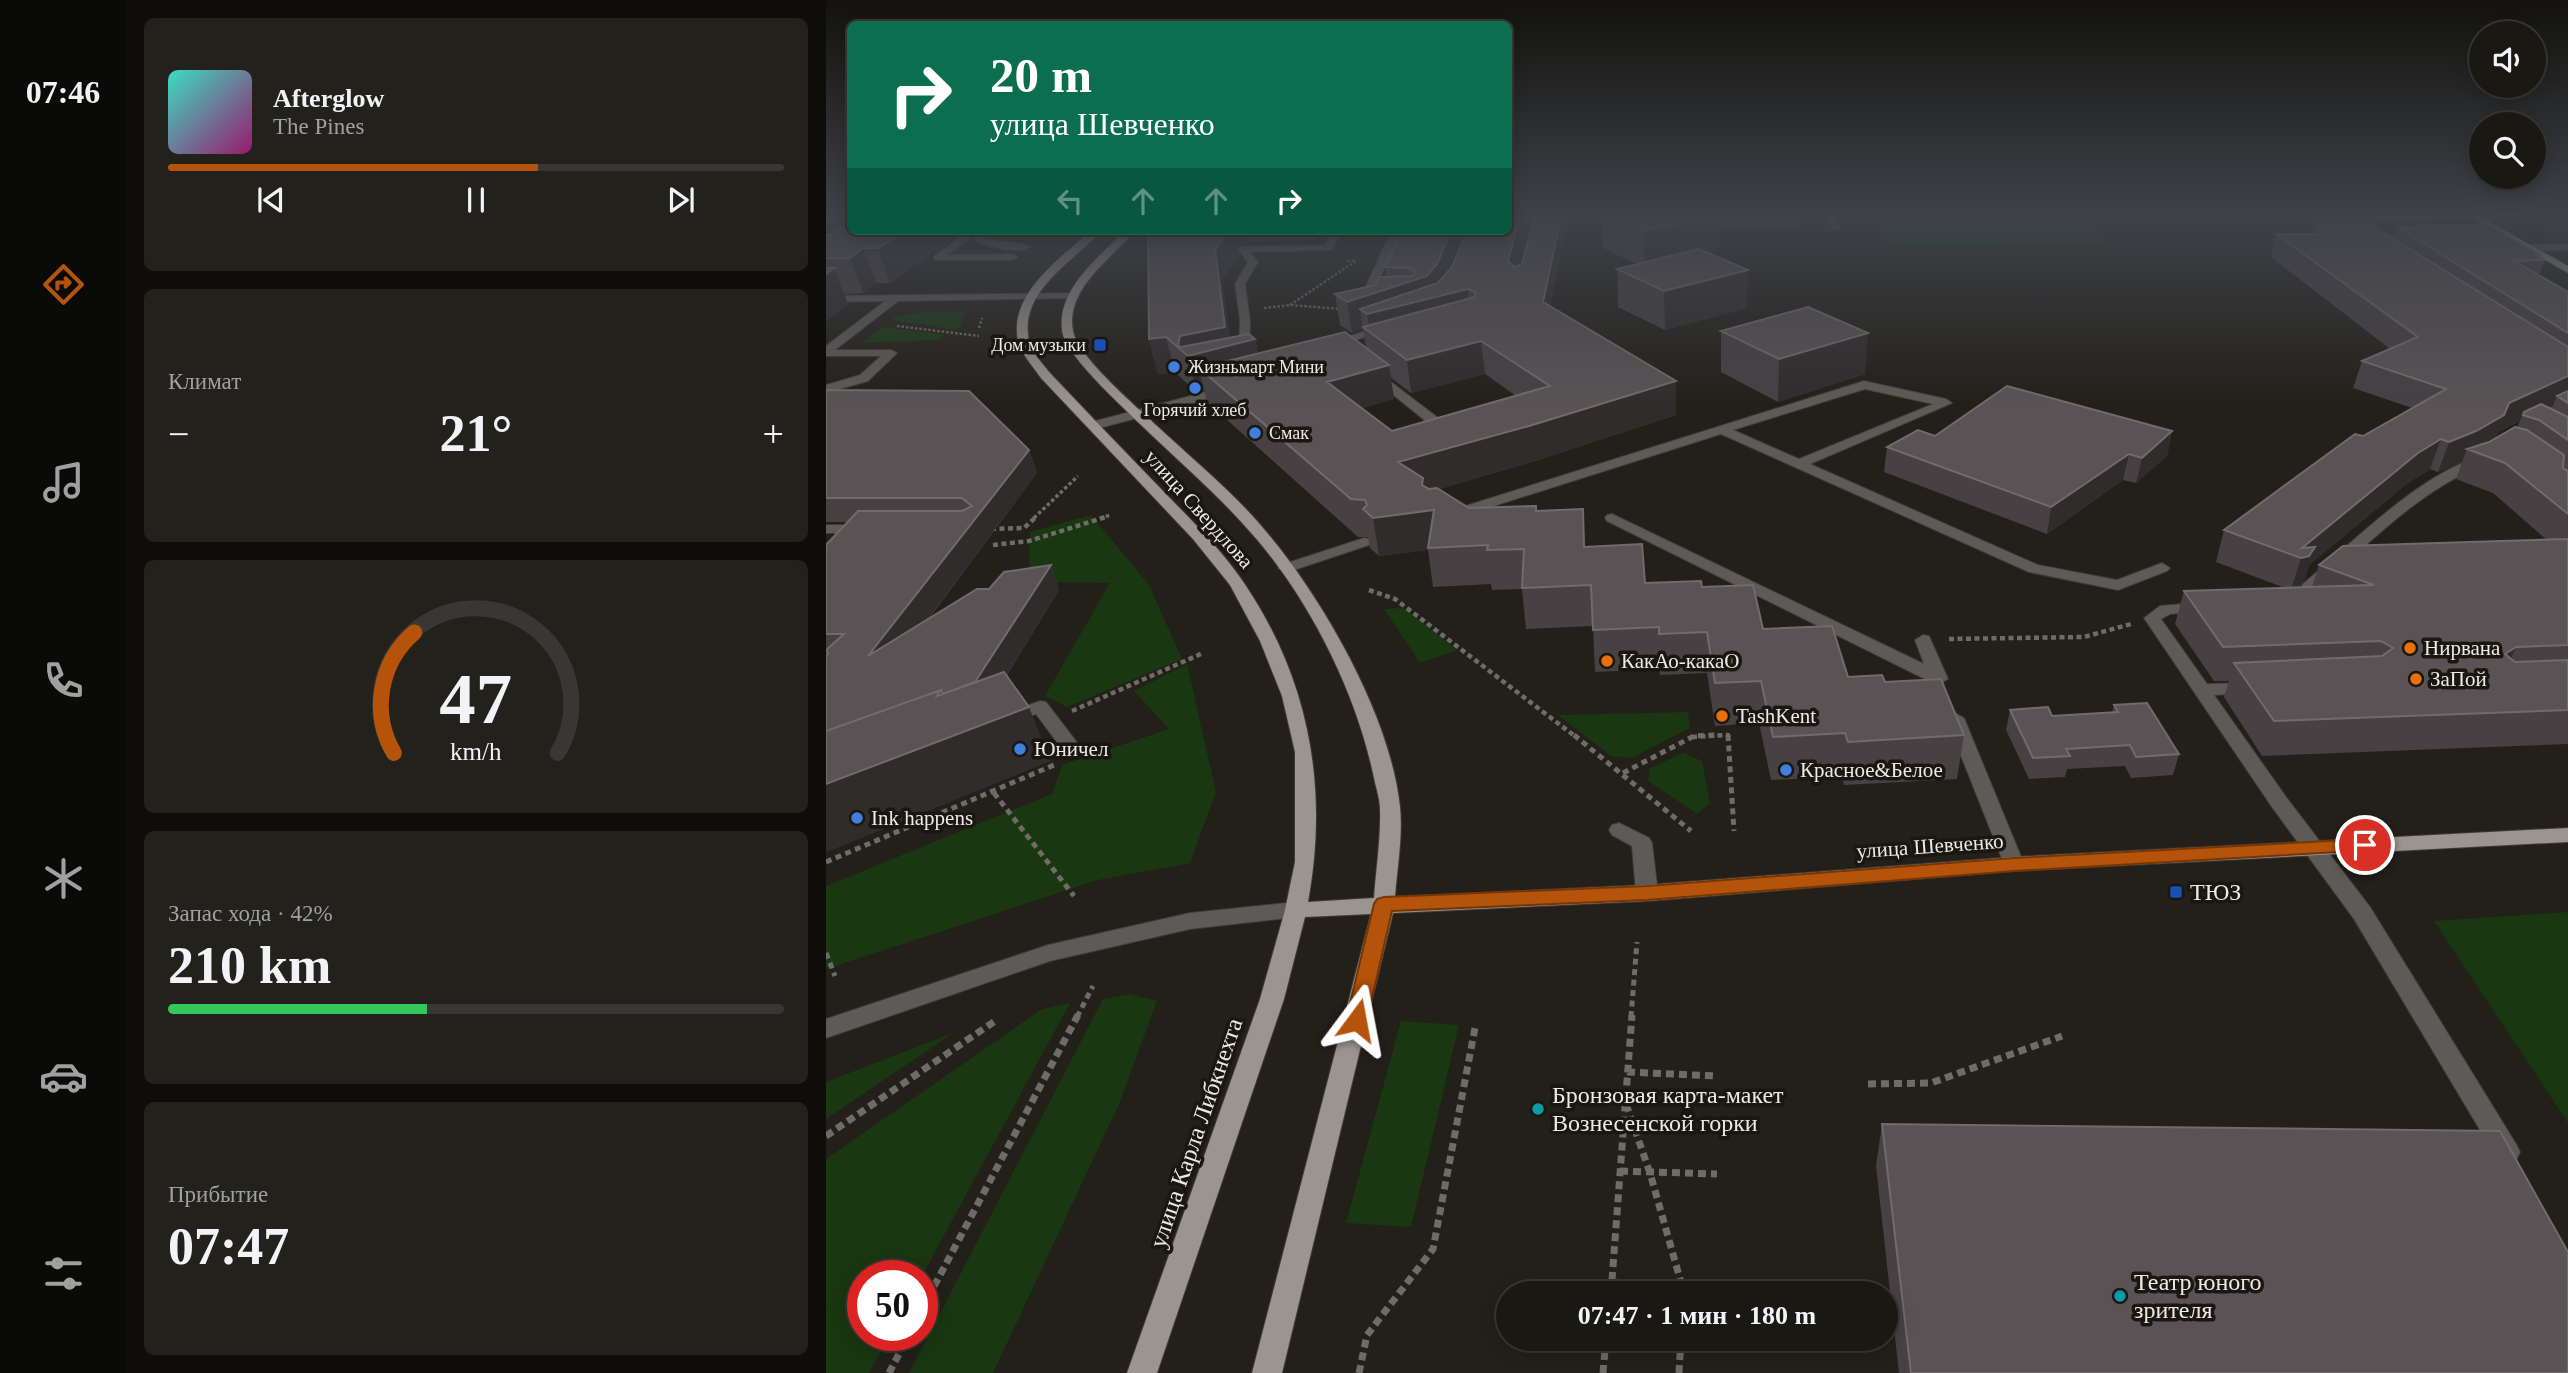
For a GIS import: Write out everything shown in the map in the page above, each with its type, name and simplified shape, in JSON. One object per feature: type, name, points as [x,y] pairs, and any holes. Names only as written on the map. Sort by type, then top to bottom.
[{"type":"main road","name":"улица Свердлова","points":[[1048,277],[1027,309],[1023,336],[1031,356],[1092,426],[1198,536],[1237,584],[1268,641],[1291,696],[1304,752],[1305,862],[1296,910]]},
{"type":"main road","name":"улица Свердлова","points":[[1085,277],[1070,305],[1067,331],[1075,348],[1089,367],[1137,415],[1251,523],[1286,568],[1325,628],[1352,684],[1376,744],[1390,808],[1384,904]]},
{"type":"main road","name":"улица Шевченко","points":[[1296,910],[1647,893],[2014,864],[2568,835]]},
{"type":"main road","points":[[1267,1373],[1384,904]]},
{"type":"main road","name":"улица Карла Либкнехта","points":[[1142,1373],[1272,999],[1296,910]]},
{"type":"street","points":[[1243,367],[1240,284],[1244,277]]},
{"type":"street","points":[[1375,277],[1368,293],[1375,302],[1387,303]]},
{"type":"street","points":[[826,299],[1074,296]]},
{"type":"street","points":[[826,352],[896,298]]},
{"type":"street","points":[[1317,348],[1394,325]]},
{"type":"street","points":[[826,352],[891,353],[864,377],[826,389]]},
{"type":"street","points":[[1231,369],[1255,363]]},
{"type":"street","points":[[1363,365],[1450,433]]},
{"type":"street","points":[[1434,520],[1864,385],[1946,403],[1800,464]]},
{"type":"street","points":[[1092,426],[1239,387]]},
{"type":"street","points":[[1722,430],[2034,569],[2118,585],[2162,568]]},
{"type":"street","points":[[2301,593],[2426,489],[2452,471],[2471,466],[2491,454]]},
{"type":"street","points":[[1612,518],[1938,677]]},
{"type":"street","points":[[826,530],[879,529]]},
{"type":"street","points":[[1286,568],[1364,542]]},
{"type":"street","points":[[2354,549],[2375,557]]},
{"type":"street","points":[[2220,606],[2166,608],[2152,618],[2200,690],[2362,913],[2519,1172]]},
{"type":"street","points":[[1923,640],[2014,864]]},
{"type":"street","points":[[2200,690],[2265,687]]},
{"type":"street","points":[[990,725],[1040,706],[1072,749]]},
{"type":"street","points":[[1619,830],[1642,843],[1647,893]]},
{"type":"street","points":[[826,1029],[1048,953],[1190,921],[1296,910]]},
{"type":"path","points":[[1243,310],[1290,305],[1346,310]]},
{"type":"path","points":[[979,328],[982,317]]},
{"type":"path","points":[[892,326],[979,336]]},
{"type":"path","points":[[982,529],[1024,528],[1078,476]]},
{"type":"path","points":[[993,545],[1029,541],[1111,515]]},
{"type":"path","points":[[1369,590],[1395,599],[1623,773],[1691,831]]},
{"type":"path","points":[[1923,640],[2084,636],[2152,618]]},
{"type":"path","points":[[1051,721],[1203,653]]},
{"type":"path","points":[[1623,773],[1694,736],[1728,735],[1734,831]]},
{"type":"path","points":[[826,862],[994,793],[1063,761],[1072,749]]},
{"type":"path","points":[[994,793],[1074,896]]},
{"type":"path","points":[[1612,1281],[1637,942]]},
{"type":"path","points":[[826,953],[835,976]]},
{"type":"path","points":[[938,1280],[1093,986]]},
{"type":"path","points":[[826,1136],[998,1019]]},
{"type":"path","points":[[1359,1373],[1367,1335],[1433,1249],[1475,1028]]},
{"type":"path","points":[[1868,1084],[1931,1083],[2062,1037]]},
{"type":"path","points":[[1627,1072],[1717,1076]]},
{"type":"path","points":[[1625,1101],[1650,1173],[1681,1281]]},
{"type":"path","points":[[1620,1171],[1717,1174]]},
{"type":"path","points":[[889,1373],[901,1351]]},
{"type":"path","points":[[1603,1373],[1605,1351]]},
{"type":"path","points":[[1679,1373],[1680,1351]]},
{"type":"green space","points":[[929,311],[965,312],[960,328],[952,329],[890,320],[898,316]]},
{"type":"green space","points":[[884,327],[945,335],[938,340],[861,343]]},
{"type":"green space","points":[[1091,515],[1149,585],[1182,659],[1067,707],[1045,696],[1110,583],[1029,582],[1030,532]]},
{"type":"green space","points":[[1403,608],[1457,650],[1420,663],[1384,609]]},
{"type":"green space","points":[[1187,664],[1216,792],[1190,863],[1098,880],[826,969],[826,886],[1052,794],[1062,765],[1169,729],[1134,691]]},
{"type":"green space","points":[[1688,712],[1690,728],[1631,758],[1611,756],[1558,715]]},
{"type":"green space","points":[[1683,753],[1702,761],[1710,803],[1697,814],[1648,781],[1650,768]]},
{"type":"green space","points":[[2568,912],[2568,1123],[2434,921]]},
{"type":"green space","points":[[1130,994],[1157,1001],[1119,1104],[993,1373],[909,1373],[920,1351],[938,1351],[938,1317],[1103,999]]},
{"type":"green space","points":[[1070,1003],[931,1260],[847,1260],[847,1351],[881,1351],[869,1373],[826,1373],[826,1159],[1042,1009]]},
{"type":"green space","points":[[1401,1021],[1459,1025],[1411,1227],[1346,1223]]},
{"type":"green space","points":[[955,1032],[826,1119],[826,1082]]},
{"type":"building","points":[[1148,277],[1219,277],[1225,327],[1180,336],[1178,345],[1181,347],[1249,334],[1255,339],[1188,356],[1166,337],[1149,339]]},
{"type":"building","points":[[1379,277],[1424,277],[1347,302],[1335,294],[1376,285]]},
{"type":"building","points":[[1443,277],[1548,277],[1543,302],[1676,381],[1398,462],[1423,478],[1422,485],[1429,489],[1437,488],[1469,508],[1536,506],[1536,511],[1583,509],[1584,547],[1642,544],[1645,583],[1701,581],[1702,587],[1753,585],[1763,629],[1832,626],[1848,677],[1882,675],[1885,682],[1941,679],[1964,735],[1848,742],[1845,733],[1773,737],[1761,681],[1715,683],[1707,632],[1659,634],[1659,627],[1593,630],[1591,585],[1522,588],[1524,549],[1487,550],[1488,545],[1428,548],[1434,510],[1373,518],[1363,509],[1367,505],[1365,500],[1351,499],[1199,368],[1345,332],[1389,365],[1327,382],[1392,431],[1550,386],[1481,341],[1407,360],[1363,327],[1475,297],[1475,292],[1468,289],[1367,314],[1360,309],[1438,283]]},
{"type":"building","points":[[1634,277],[1720,277],[1664,291]]},
{"type":"building","points":[[2335,277],[2455,277],[2568,347],[2568,376],[2509,403],[2504,415],[2476,431],[2449,442],[2441,439],[2418,453],[2302,548],[2315,547],[2309,556],[2301,558],[2224,530],[2355,434],[2363,436],[2446,389],[2362,361],[2418,337]]},
{"type":"building","points":[[2478,277],[2542,277],[2568,292],[2568,333]]},
{"type":"building","points":[[1808,307],[1868,333],[1779,359],[1721,331]]},
{"type":"building","points":[[2007,386],[2172,431],[2142,458],[2129,454],[2051,507],[1887,447],[1918,430],[1935,436]]},
{"type":"building","points":[[826,390],[969,391],[1029,450],[868,656],[977,589],[989,589],[1004,572],[1051,565],[975,682],[943,694],[941,690],[826,731],[826,650],[844,634],[826,634],[826,545],[858,511],[962,511],[972,506],[962,498],[826,498]]},
{"type":"building","points":[[2568,391],[2568,403],[2557,396]]},
{"type":"building","points":[[2541,404],[2568,417],[2568,440],[2539,420],[2523,415]]},
{"type":"building","points":[[2515,427],[2527,430],[2564,455],[2563,468],[2568,471],[2568,514],[2505,463],[2467,449],[2489,442]]},
{"type":"building","points":[[2568,539],[2568,645],[2516,647],[2505,654],[2515,662],[2568,660],[2568,710],[2274,721],[2234,663],[2382,656],[2393,648],[2381,641],[2223,647],[2184,591],[2374,585],[2319,565],[2343,546]]},
{"type":"building","points":[[1004,672],[1029,707],[826,784],[826,731],[941,690],[937,696]]},
{"type":"building","points":[[2147,703],[2179,754],[2136,757],[2130,745],[2066,749],[2070,756],[2033,758],[2010,710],[2048,707],[2052,716],[2118,712],[2114,705]]},
{"type":"building","points":[[1882,1124],[2500,1131],[2568,1252],[2568,1373],[1911,1373]]},
{"type":"place","name":"Дом музыки","points":[[1100,345]]},
{"type":"place","name":"Жизньмарт Мини","points":[[1174,367]]},
{"type":"place","name":"Горячий хлеб","points":[[1195,388]]},
{"type":"place","name":"Смак","points":[[1255,433]]},
{"type":"place","name":"Нирвана","points":[[2410,648]]},
{"type":"place","name":"КакАо-какаО","points":[[1607,661]]},
{"type":"place","name":"ЗаПой","points":[[2416,679]]},
{"type":"place","name":"TashKent","points":[[1722,716]]},
{"type":"place","name":"Юничел","points":[[1020,749]]},
{"type":"place","name":"Красное&Белое","points":[[1786,770]]},
{"type":"place","name":"Ink happens","points":[[857,818]]},
{"type":"place","name":"ТЮЗ","points":[[2176,892]]},
{"type":"place","name":"Бронзовая карта-макет Вознесенской горки","points":[[1538,1109]]},
{"type":"place","name":"Театр юного зрителя","points":[[2120,1296]]},
{"type":"route","points":[[1357,1020],[1384,904],[1647,893],[2014,864],[2365,845]]}]
